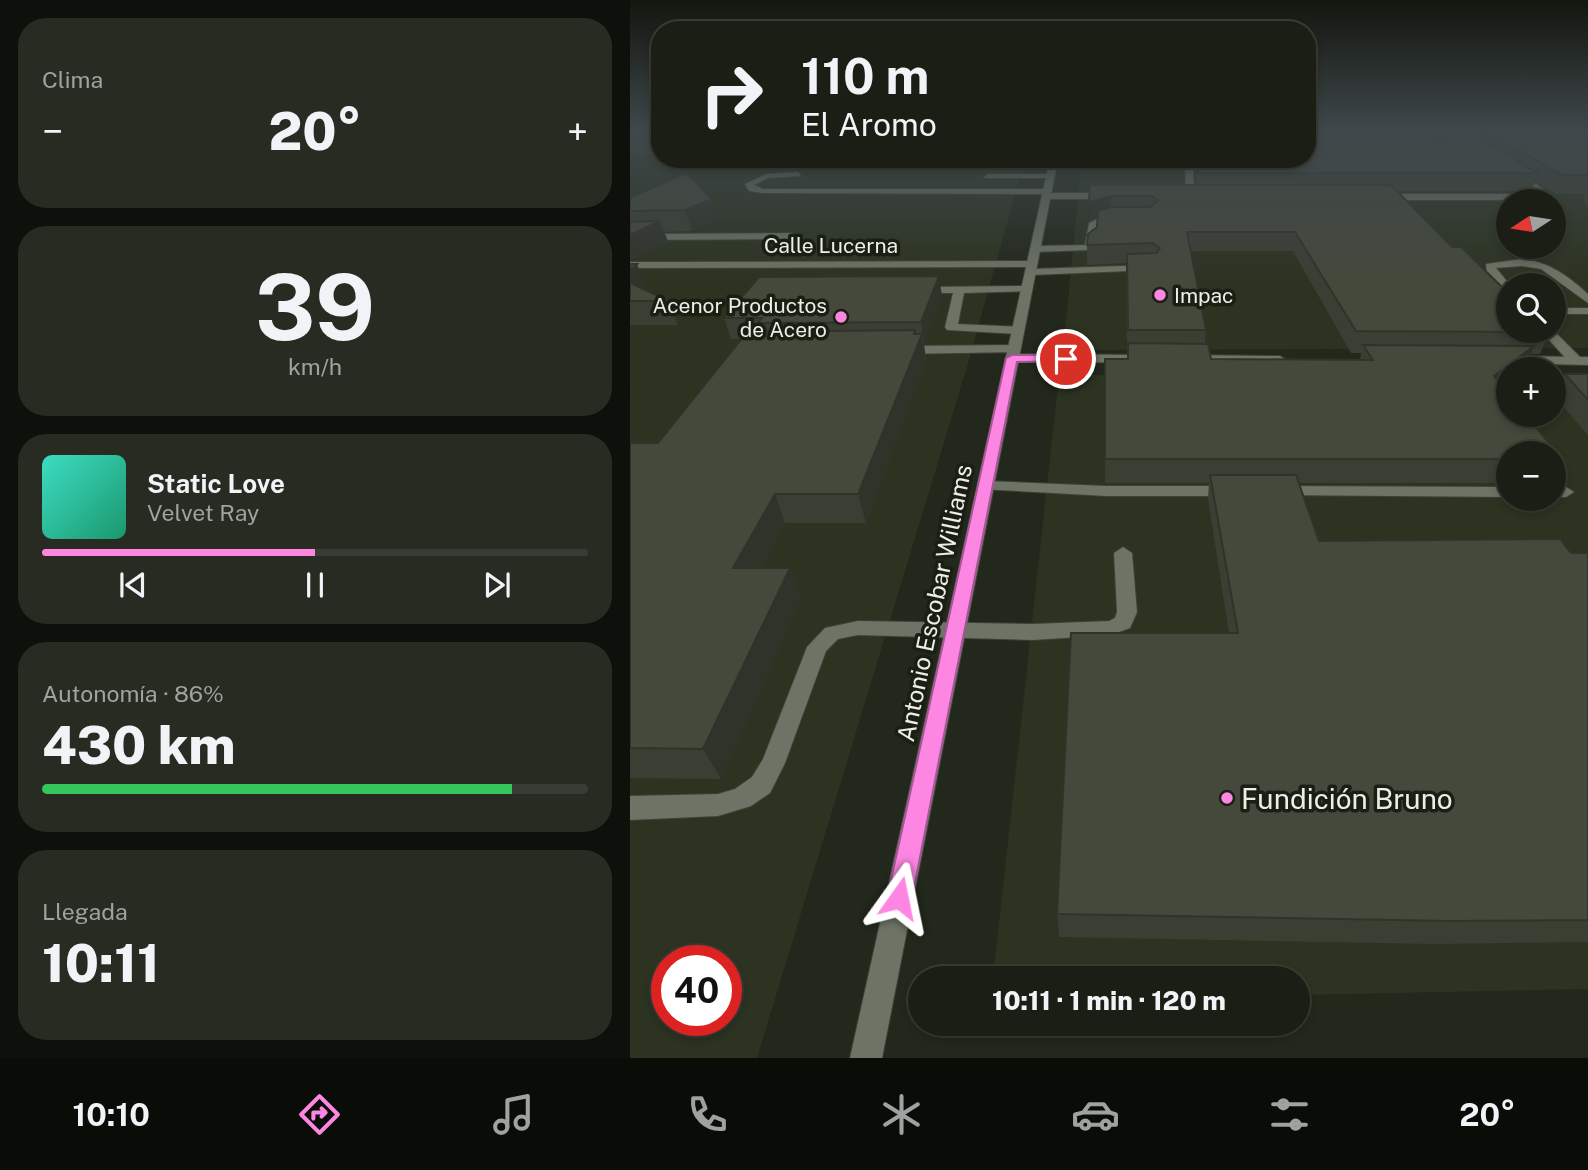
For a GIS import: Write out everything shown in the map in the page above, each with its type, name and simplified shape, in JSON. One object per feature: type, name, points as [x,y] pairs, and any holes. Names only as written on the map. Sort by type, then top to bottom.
[{"type":"street","points":[[755,181],[749,184],[752,188],[763,191],[1039,181]]},
{"type":"street","name":"Antonio Escobar Williams","points":[[866,1058],[1050,181]]},
{"type":"street","points":[[1052,181],[1125,196]]},
{"type":"street","points":[[1190,181],[1190,196]]},
{"type":"street","points":[[1369,197],[1551,197],[1527,181]]},
{"type":"street","points":[[1177,196],[1204,196]]},
{"type":"street","points":[[904,291],[959,290],[1031,268],[1090,246],[1092,225],[1101,220],[1124,219]]},
{"type":"street","points":[[630,236],[792,236]]},
{"type":"street","points":[[1496,277],[1490,266],[1501,264],[1546,266],[1559,273]]},
{"type":"street","name":"Calle Lucerna","points":[[630,265],[1031,268]]},
{"type":"street","points":[[1031,268],[1152,268]]},
{"type":"street","points":[[1566,279],[1588,300]]},
{"type":"street","points":[[959,290],[951,327],[1015,346]]},
{"type":"street","points":[[1566,311],[1588,311]]},
{"type":"street","points":[[1561,343],[1582,361]]},
{"type":"street","points":[[885,350],[1015,346],[1170,359],[1301,360]]},
{"type":"street","points":[[1494,360],[1582,361]]},
{"type":"street","points":[[986,486],[1106,491],[1496,492]]},
{"type":"street","points":[[630,808],[718,805],[742,799],[761,785],[773,763],[817,647],[832,633],[876,628],[955,632],[1111,628],[1123,623],[1127,612],[1123,553]]},
{"type":"shaded area","points":[[630,181],[1019,181],[966,370],[757,1058],[630,1058]]},
{"type":"shaded area","points":[[1080,181],[1588,181],[1588,348],[1083,350],[1064,341]]},
{"type":"shaded area","points":[[1078,375],[1496,376],[1496,427],[1566,427],[1566,376],[1588,376],[1588,989],[1310,995],[1310,966],[994,966],[1058,386]]},
{"type":"building","points":[[667,181],[694,181],[712,199],[685,210],[630,211],[630,198]]},
{"type":"building","points":[[1090,185],[1391,185],[1452,247],[1461,247],[1496,281],[1496,332],[1356,331],[1295,232],[1187,232],[1206,330],[1128,330],[1127,254],[1157,253],[1160,248],[1153,243],[1087,245],[1088,234],[1097,227],[1098,211],[1112,207],[1151,207],[1158,200],[1151,196],[1111,196],[1089,202]]},
{"type":"building","points":[[660,221],[630,235],[630,222]]},
{"type":"building","points":[[939,276],[921,322],[758,323],[762,318],[724,318],[759,277]]},
{"type":"building","points":[[630,283],[669,301],[630,301]]},
{"type":"building","points":[[915,330],[914,334],[922,334],[858,494],[775,494],[733,568],[790,568],[703,749],[630,748],[630,443],[658,443],[747,332]]},
{"type":"building","points":[[1128,343],[1208,344],[1211,359],[1373,360],[1363,345],[1534,346],[1519,357],[1496,357],[1496,427],[1536,427],[1547,441],[1496,441],[1496,459],[1105,459],[1105,359],[1128,359]]},
{"type":"building","points":[[1566,374],[1588,374],[1588,400],[1566,375]]},
{"type":"building","points":[[1210,475],[1296,475],[1319,541],[1560,539],[1571,553],[1588,553],[1588,920],[1449,921],[1057,914],[1071,633],[1238,633]]},
{"type":"place","name":"Impac","points":[[1160,295]]},
{"type":"place","name":"Acenor Productos de Acero","points":[[841,317]]},
{"type":"place","name":"Fundición Bruno","points":[[1227,798]]},
{"type":"route","points":[[899,898],[1012,358],[1066,359]]}]
